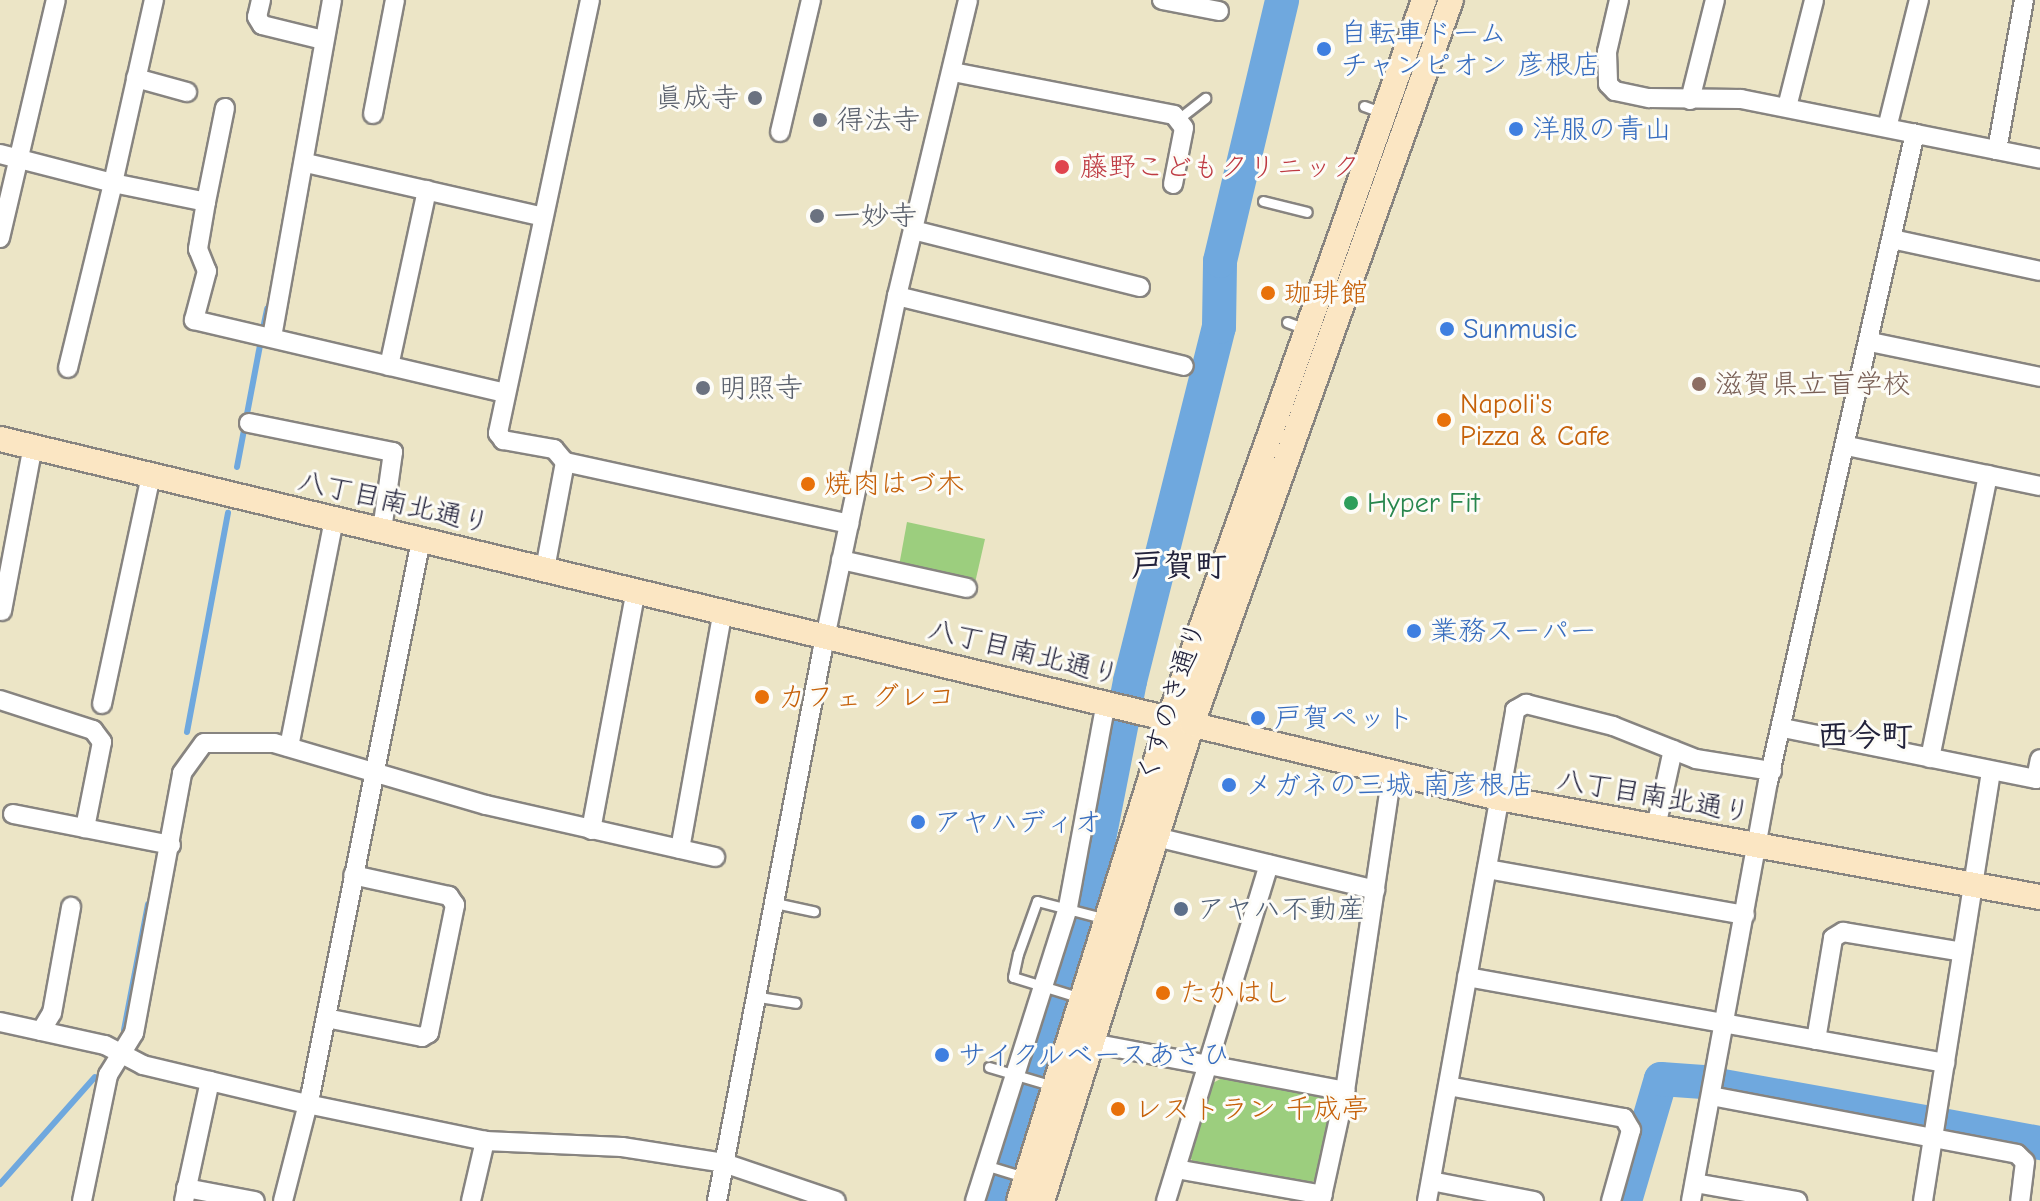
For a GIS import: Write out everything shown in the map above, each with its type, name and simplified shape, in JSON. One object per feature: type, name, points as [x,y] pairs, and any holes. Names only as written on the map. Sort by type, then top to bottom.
[{"type":"main road","name":"くすのき通り","points":[[1042,1201],[1158,837],[1181,722],[1296,326],[1374,110],[1424,0]]},
{"type":"main road","name":"くすのき通り","points":[[1018,1183],[1046,1084],[1068,1039],[1074,996],[1097,916],[1181,722],[1451,0]]},
{"type":"main road","name":"八丁目南北通り","points":[[0,439],[1499,798],[2040,897]]},
{"type":"street","points":[[0,238],[56,0]]},
{"type":"street","points":[[68,368],[154,0]]},
{"type":"street","points":[[261,0],[257,17],[262,25],[323,40]]},
{"type":"street","points":[[272,337],[306,163],[309,110],[332,0]]},
{"type":"street","points":[[373,114],[395,0]]},
{"type":"street","points":[[590,0],[498,433],[503,440],[554,449],[565,462],[849,524]]},
{"type":"street","points":[[780,132],[811,0]]},
{"type":"street","points":[[717,1201],[759,997],[841,560],[897,296],[913,230],[930,181],[968,0]]},
{"type":"street","points":[[1162,0],[1219,11]]},
{"type":"street","points":[[1619,0],[1607,52],[1608,84],[1649,98],[1741,99],[1888,124],[1915,133],[2040,159]]},
{"type":"street","points":[[1690,100],[1715,0]]},
{"type":"street","points":[[1787,107],[1814,0]]},
{"type":"street","points":[[1888,124],[1919,0]]},
{"type":"street","points":[[1997,150],[2024,0]]},
{"type":"street","points":[[953,72],[1177,120],[1184,128],[1173,184]]},
{"type":"street","points":[[136,78],[187,92]]},
{"type":"street","points":[[225,108],[198,249],[207,271],[194,320],[266,340],[272,337],[506,393]]},
{"type":"street","points":[[1797,1201],[1693,1192],[1772,771],[1915,133]]},
{"type":"street","points":[[0,154],[113,183],[206,202]]},
{"type":"street","points":[[306,163],[543,217]]},
{"type":"street","points":[[389,366],[427,190]]},
{"type":"street","points":[[913,230],[1140,287]]},
{"type":"street","points":[[1892,239],[2040,271]]},
{"type":"street","points":[[897,296],[1184,366]]},
{"type":"street","points":[[1870,342],[2040,377]]},
{"type":"street","points":[[249,423],[393,452],[382,530]]},
{"type":"street","points":[[2,611],[33,446]]},
{"type":"street","points":[[1847,446],[2040,486]]},
{"type":"street","points":[[545,569],[565,462]]},
{"type":"street","points":[[102,704],[151,475]]},
{"type":"street","points":[[1930,758],[1988,475]]},
{"type":"street","points":[[289,747],[334,519]]},
{"type":"street","points":[[283,1201],[326,1018],[421,540]]},
{"type":"street","points":[[841,560],[967,588]]},
{"type":"street","points":[[591,830],[636,590]]},
{"type":"street","points":[[680,849],[723,610]]},
{"type":"street","points":[[0,700],[93,730],[102,742],[85,828]]},
{"type":"street","points":[[1427,1201],[1515,710],[1526,704],[1613,726],[1712,763],[1772,771]]},
{"type":"street","points":[[975,1201],[991,1166],[1072,908],[1118,705]]},
{"type":"street","points":[[1783,728],[2038,779],[2040,759]]},
{"type":"street","points":[[82,1201],[108,1075],[134,1033],[182,773],[204,743],[289,747],[373,775],[591,830],[715,857]]},
{"type":"street","points":[[1656,827],[1673,750]]},
{"type":"street","points":[[1923,1201],[1991,771]]},
{"type":"street","points":[[1176,1169],[1322,1198],[1345,1091],[1392,773]]},
{"type":"street","points":[[13,814],[171,845]]},
{"type":"street","points":[[1132,832],[1375,890]]},
{"type":"street","points":[[1166,1201],[1269,864]]},
{"type":"street","points":[[1487,869],[1745,915]]},
{"type":"street","points":[[326,1018],[422,1037],[429,1033],[455,905],[449,896],[353,875]]},
{"type":"street","points":[[41,1031],[52,1013],[71,907]]},
{"type":"street","points":[[1816,1040],[1833,938],[1843,932],[1962,952]]},
{"type":"street","points":[[1467,977],[1945,1063]]},
{"type":"street","points":[[0,1022],[105,1045],[123,1054],[210,1081],[307,1104],[485,1141],[622,1147],[724,1163],[836,1201]]},
{"type":"street","points":[[1068,1039],[1345,1091]]},
{"type":"street","points":[[210,1081],[185,1194],[255,1201]]},
{"type":"street","points":[[1448,1086],[1624,1118],[1631,1130],[1611,1201]]},
{"type":"street","points":[[1711,1096],[2017,1154],[2025,1162],[2020,1201]]},
{"type":"street","points":[[471,1201],[485,1141]]},
{"type":"street","points":[[1431,1181],[1534,1201]]},
{"type":"lane","points":[[1177,120],[1205,98]]},
{"type":"lane","points":[[1263,201],[1307,212]]},
{"type":"lane","points":[[1074,996],[1013,977],[1018,954],[1037,901],[1097,916]]},
{"type":"lane","points":[[775,903],[814,911]]},
{"type":"lane","points":[[759,997],[796,1003]]},
{"type":"lane","points":[[989,1067],[1046,1084]]},
{"type":"lane","points":[[991,1166],[1018,1183]]},
{"type":"green space","points":[[907,522],[985,539],[975,583],[899,566]]},
{"type":"green space","points":[[1224,1077],[1326,1095],[1332,1105],[1317,1180],[1305,1185],[1195,1166],[1189,1155],[1211,1084]]},
{"type":"waterway","points":[[992,1201],[1091,880],[1130,681],[1219,327],[1220,261],[1282,0]]},
{"type":"waterway","points":[[262,333],[267,309]]},
{"type":"waterway","points":[[237,467],[260,345]]},
{"type":"waterway","points":[[187,732],[228,513]]},
{"type":"waterway","points":[[124,1030],[148,904]]},
{"type":"waterway","points":[[0,1184],[95,1077]]},
{"type":"waterway","points":[[1625,1201],[1661,1079],[1703,1082]]},
{"type":"waterway","points":[[1723,1086],[1925,1122]]},
{"type":"waterway","points":[[1947,1126],[2040,1143]]},
{"type":"place","name":"自転車ドーム チャンピオン 彦根店","points":[[1324,49]]},
{"type":"place","name":"眞成寺","points":[[755,98]]},
{"type":"place","name":"得法寺","points":[[820,120]]},
{"type":"place","name":"洋服の青山","points":[[1516,129]]},
{"type":"place","name":"藤野こどもクリニック","points":[[1062,167]]},
{"type":"place","name":"一妙寺","points":[[817,216]]},
{"type":"place","name":"珈琲館","points":[[1268,293]]},
{"type":"place","name":"Sunmusic","points":[[1447,329]]},
{"type":"place","name":"滋賀県立盲学校","points":[[1699,384]]},
{"type":"place","name":"明照寺","points":[[703,388]]},
{"type":"place","name":"Napoli's Pizza & Cafe","points":[[1444,420]]},
{"type":"place","name":"焼肉はづ木","points":[[808,484]]},
{"type":"place","name":"Hyper Fit","points":[[1351,503]]},
{"type":"place","name":"業務スーパー","points":[[1414,631]]},
{"type":"place","name":"カフェ グレコ","points":[[762,697]]},
{"type":"place","name":"戸賀ペット","points":[[1258,718]]},
{"type":"place","name":"メガネの三城 南彦根店","points":[[1229,785]]},
{"type":"place","name":"アヤハディオ","points":[[918,822]]},
{"type":"place","name":"アヤハ不動産","points":[[1181,909]]},
{"type":"place","name":"たかはし","points":[[1163,993]]},
{"type":"place","name":"サイクルベースあさひ","points":[[942,1055]]},
{"type":"place","name":"レストラン 千成亭","points":[[1118,1109]]},
{"type":"district","name":"戸賀町","points":[[1179,566]]},
{"type":"district","name":"西今町","points":[[1865,736]]}]
